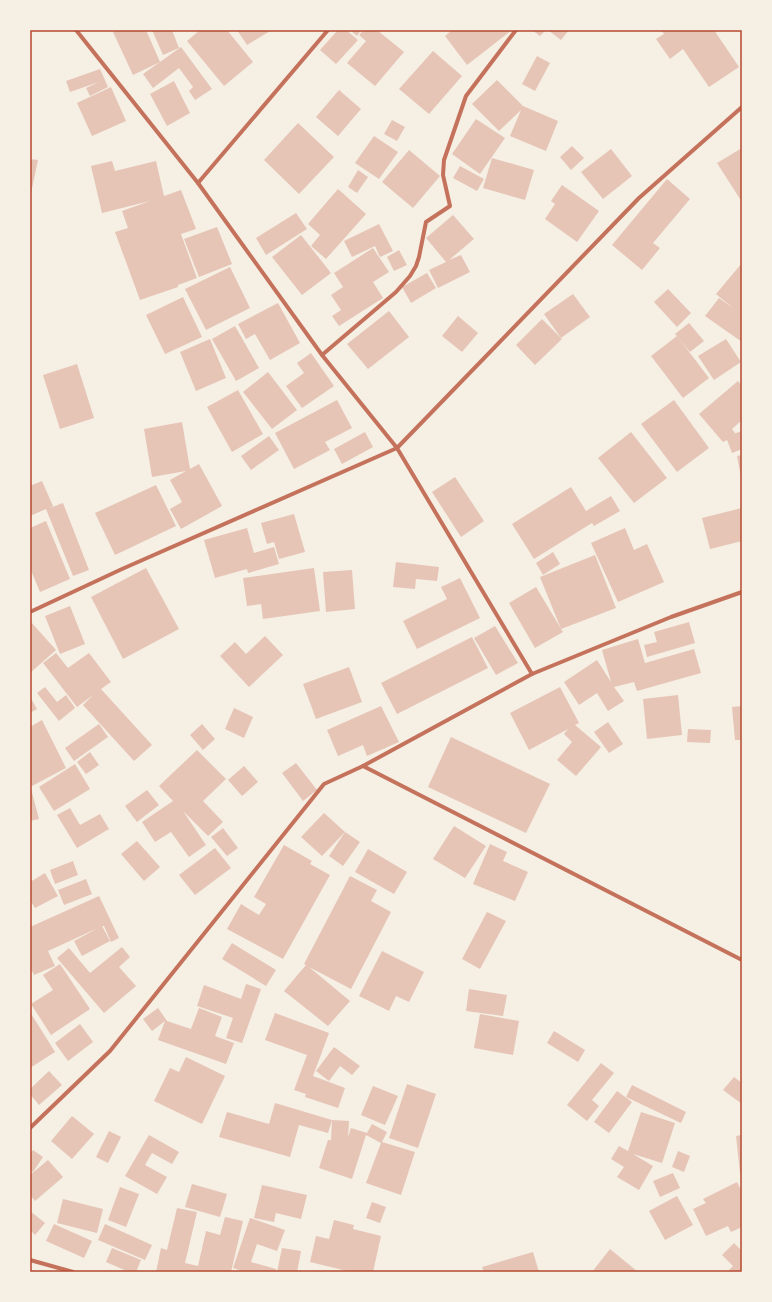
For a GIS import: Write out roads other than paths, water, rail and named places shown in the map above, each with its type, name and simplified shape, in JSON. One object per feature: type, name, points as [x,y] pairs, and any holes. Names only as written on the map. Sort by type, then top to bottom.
[{"type":"street","points":[[76,30],[198,183],[322,355],[397,448],[532,674]]},
{"type":"street","points":[[198,183],[328,30]]},
{"type":"street","points":[[322,355],[396,292],[410,276],[416,266],[426,222],[450,206],[443,175],[444,160],[466,96],[516,30]]},
{"type":"street","points":[[30,612],[122,569],[397,448],[639,198],[742,107]]},
{"type":"street","points":[[30,1128],[110,1051],[324,784],[363,766],[532,674],[671,617],[742,592]]},
{"type":"street","points":[[363,766],[742,960]]},
{"type":"street","points":[[30,1260],[73,1272]]}]
